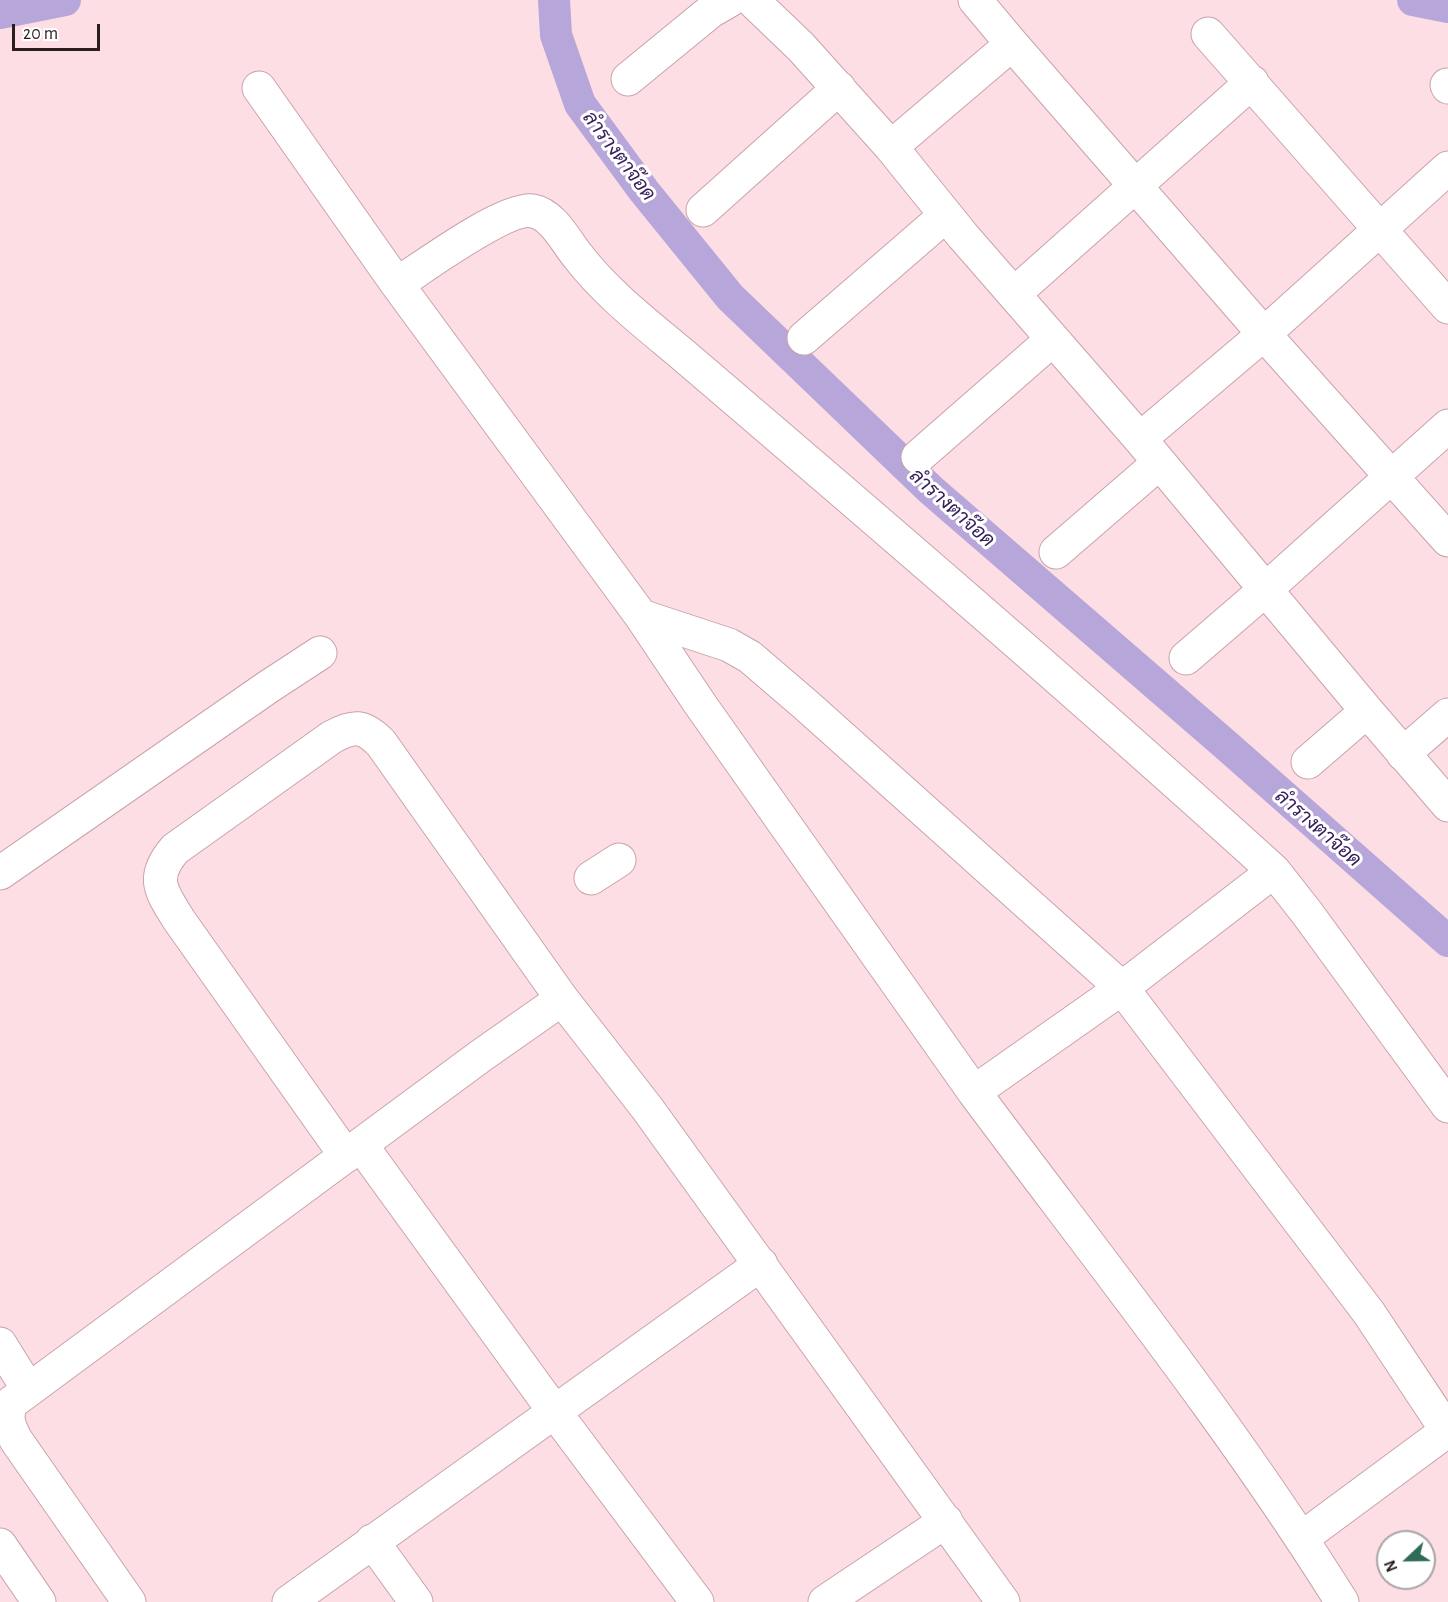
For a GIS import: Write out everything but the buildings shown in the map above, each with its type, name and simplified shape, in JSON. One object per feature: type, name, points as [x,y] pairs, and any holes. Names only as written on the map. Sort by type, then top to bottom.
[{"type":"street","points":[[628,79],[711,11],[730,0]]},
{"type":"street","points":[[752,0],[840,88],[1448,805]]},
{"type":"street","points":[[975,0],[1264,334],[1448,540]]},
{"type":"street","points":[[1208,34],[1448,307]]},
{"type":"street","points":[[891,147],[1012,44]]},
{"type":"street","points":[[1014,294],[1252,82]]},
{"type":"street","points":[[260,88],[397,284],[641,616],[700,704],[974,1092],[1207,1403],[1302,1538],[1342,1602]]},
{"type":"street","points":[[703,210],[840,88]]},
{"type":"street","points":[[1056,552],[1149,451],[1264,334],[1448,168]]},
{"type":"street","points":[[397,284],[509,215],[535,211],[547,217],[582,263],[627,307],[832,482],[1274,871],[1448,1107]]},
{"type":"street","points":[[804,338],[946,215]]},
{"type":"street","points":[[918,457],[1053,339]]},
{"type":"street","points":[[1186,658],[1448,426]]},
{"type":"street","points":[[641,616],[729,645],[750,657],[1122,988],[1369,1313],[1448,1431],[1302,1538]]},
{"type":"street","points":[[0,873],[320,653]]},
{"type":"street","points":[[1308,762],[1366,711]]},
{"type":"street","points":[[1403,754],[1448,715]]},
{"type":"street","points":[[697,1602],[165,898],[160,873],[164,862],[175,849],[345,730],[359,728],[369,731],[381,743],[562,999],[647,1108],[1003,1602]]},
{"type":"street","points":[[591,878],[619,860]]},
{"type":"street","points":[[974,1092],[1122,988],[1274,871]]},
{"type":"street","points":[[129,1602],[16,1440],[6,1415],[11,1403],[562,999]]},
{"type":"street","points":[[289,1602],[761,1264]]},
{"type":"street","points":[[0,1344],[28,1389]]},
{"type":"street","points":[[825,1602],[946,1521]]},
{"type":"street","points":[[372,1541],[416,1602]]},
{"type":"street","points":[[0,1545],[39,1602]]},
{"type":"waterway","points":[[0,13],[65,0]]},
{"type":"waterway","name":"ลำรางตาจ๊อด","points":[[554,0],[556,35],[580,104],[644,191],[730,297],[931,490],[1448,941]]},
{"type":"waterway","points":[[1413,0],[1448,7]]}]
